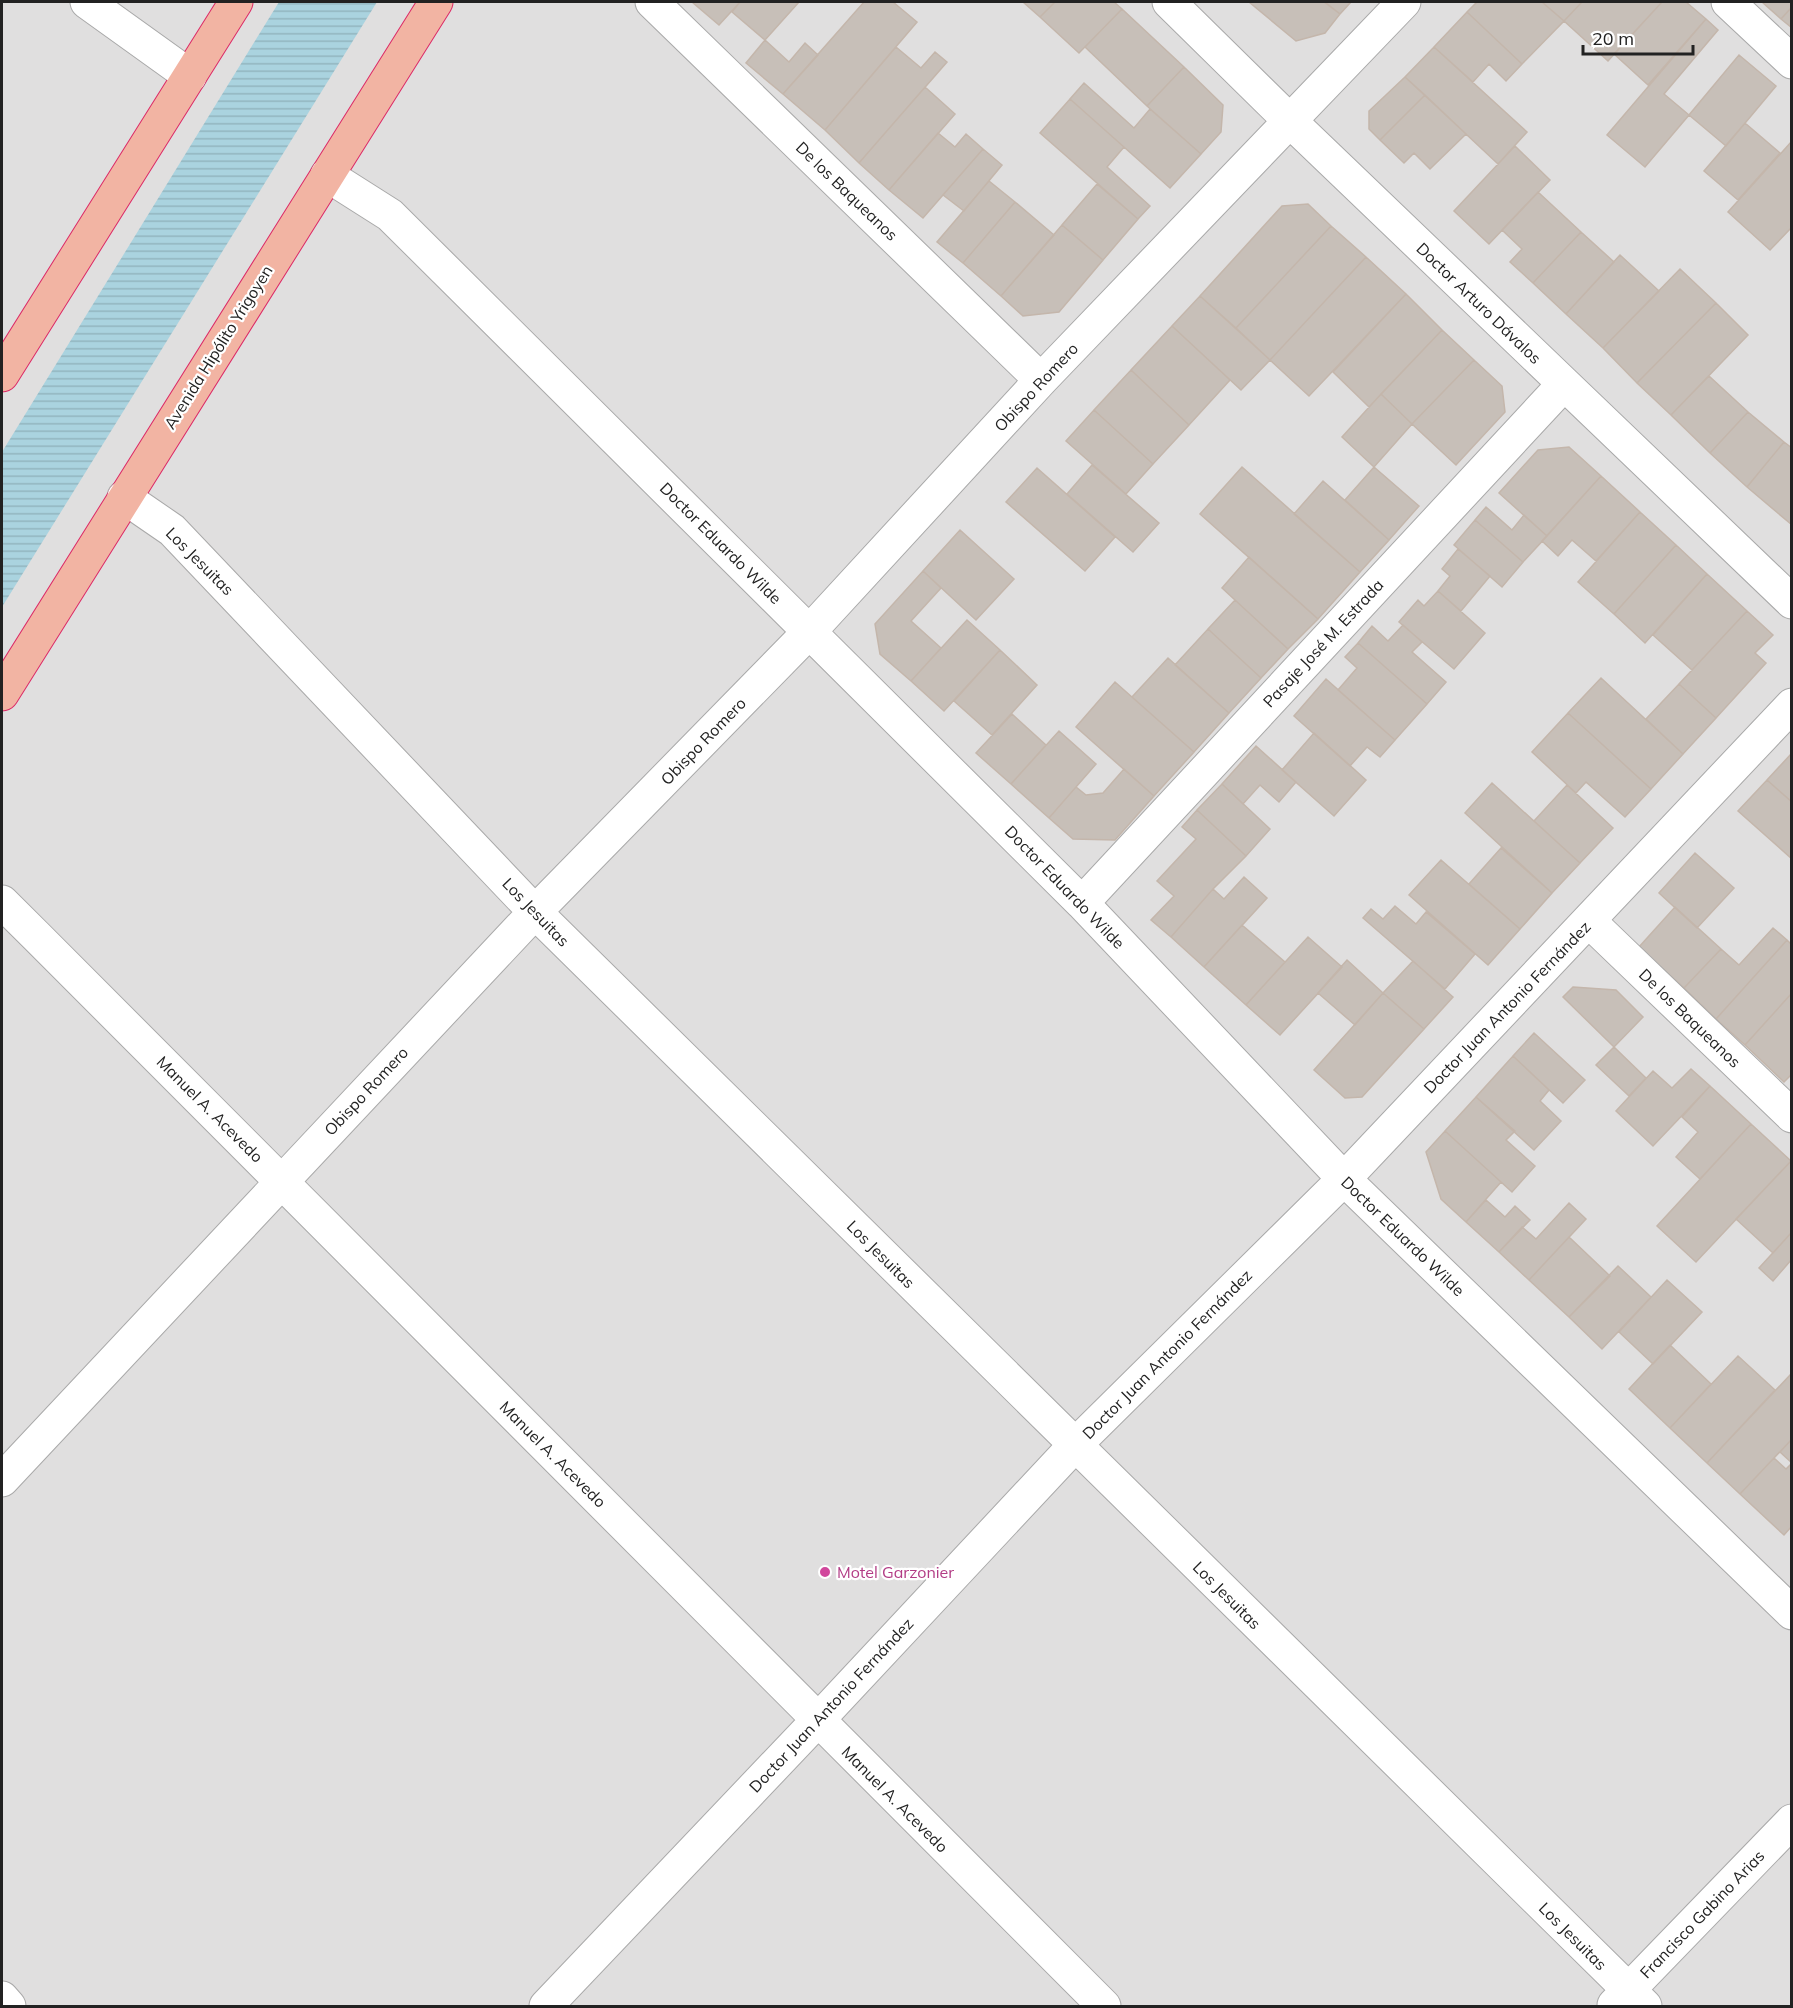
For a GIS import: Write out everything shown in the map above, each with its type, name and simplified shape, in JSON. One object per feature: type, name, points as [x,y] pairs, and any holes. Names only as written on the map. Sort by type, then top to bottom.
[{"type":"highway","points":[[2,375],[236,2]]},
{"type":"highway","name":"Avenida Hipólito Yrigoyen","points":[[2,694],[436,2]]},
{"type":"street","points":[[87,2],[190,76]]},
{"type":"street","name":"De los Baqueanos","points":[[652,2],[1041,380]]},
{"type":"street","name":"Doctor Arturo Dávalos","points":[[1168,2],[1791,603]]},
{"type":"street","name":"Obispo Romero","points":[[2,1480],[535,912],[810,631],[1041,380],[1404,2]]},
{"type":"street","points":[[1728,2],[1791,62]]},
{"type":"street","name":"Doctor Eduardo Wilde","points":[[327,175],[390,215],[1082,903],[1344,1179],[1791,1613]]},
{"type":"street","name":"Pasaje José M. Estrada","points":[[1082,903],[1564,384]]},
{"type":"street","name":"Los Jesuitas","points":[[124,497],[172,531],[535,912],[1075,1445],[1629,2001]]},
{"type":"street","name":"Doctor Juan Antonio Fernández","points":[[546,2007],[1075,1445],[1344,1179],[1791,705]]},
{"type":"street","name":"Manuel A. Acevedo","points":[[2,902],[282,1180],[817,1721],[1104,2007]]},
{"type":"street","name":"De los Baqueanos","points":[[1589,921],[1791,1116]]},
{"type":"street","name":"Francisco Gabino Arias","points":[[1629,2001],[1791,1821]]},
{"type":"street","points":[[2,1998],[9,2007]]},
{"type":"shaded area","points":[[2,2],[1791,2],[1791,2006],[2,2006]]},
{"type":"water","points":[[279,2],[377,2],[2,607],[2,452]]},
{"type":"building","points":[[692,2],[740,2],[719,25]]},
{"type":"building","points":[[740,2],[799,2],[765,40],[732,12]]},
{"type":"building","points":[[864,2],[893,2],[917,22],[825,130],[783,94]]},
{"type":"building","points":[[1023,2],[1055,2],[1040,17]]},
{"type":"building","points":[[1055,2],[1114,2],[1122,9],[1079,53],[1040,17]]},
{"type":"building","points":[[1249,2],[1324,2],[1340,14],[1325,33],[1296,41]]},
{"type":"building","points":[[1325,2],[1351,2],[1340,14]]},
{"type":"building","points":[[1477,2],[1542,2],[1564,21],[1522,64],[1467,12]]},
{"type":"building","points":[[1542,2],[1582,2],[1564,21]]},
{"type":"building","points":[[1582,2],[1662,2],[1608,61],[1564,21]]},
{"type":"building","points":[[1662,2],[1686,2],[1706,19],[1648,85],[1614,54]]},
{"type":"building","points":[[1762,2],[1792,2],[1792,7],[1781,19]]},
{"type":"building","points":[[1792,7],[1792,28],[1781,19]]},
{"type":"building","points":[[1122,9],[1184,67],[1147,106],[1085,47]]},
{"type":"building","points":[[1467,12],[1522,64],[1506,81],[1489,64],[1473,82],[1434,47]]},
{"type":"building","points":[[1706,19],[1718,30],[1664,94],[1689,115],[1645,167],[1607,135]]},
{"type":"building","points":[[765,40],[789,62],[805,43],[818,55],[783,94],[746,63]]},
{"type":"building","points":[[896,47],[921,68],[935,52],[947,62],[859,163],[825,130]]},
{"type":"building","points":[[1434,47],[1527,132],[1498,164],[1405,77]]},
{"type":"building","points":[[1739,55],[1776,86],[1726,146],[1689,115]]},
{"type":"building","points":[[1184,67],[1223,105],[1221,132],[1201,154],[1147,106]]},
{"type":"building","points":[[1405,77],[1425,95],[1380,140],[1369,129],[1369,111]]},
{"type":"building","points":[[1084,83],[1134,128],[1150,109],[1201,154],[1170,188],[1070,99]]},
{"type":"building","points":[[925,87],[955,114],[889,190],[859,163]]},
{"type":"building","points":[[1425,95],[1466,134],[1430,169],[1414,153],[1404,163],[1380,140]]},
{"type":"building","points":[[1070,99],[1124,147],[1107,167],[1150,206],[1138,219],[1040,133]]},
{"type":"building","points":[[1745,123],[1780,153],[1738,200],[1704,171]]},
{"type":"building","points":[[938,133],[955,147],[966,134],[983,149],[923,218],[889,190]]},
{"type":"building","points":[[1792,141],[1792,227],[1770,250],[1728,212]]},
{"type":"building","points":[[1515,146],[1550,180],[1489,244],[1454,211]]},
{"type":"building","points":[[983,149],[1002,165],[964,211],[943,195]]},
{"type":"building","points":[[989,181],[1015,202],[963,263],[937,242]]},
{"type":"building","points":[[1097,184],[1138,219],[1103,260],[1062,225]]},
{"type":"building","points":[[1538,192],[1581,232],[1533,283],[1510,262],[1522,249],[1502,230]]},
{"type":"building","points":[[1015,202],[1054,235],[1001,296],[963,263]]},
{"type":"building","points":[[1308,204],[1331,226],[1236,328],[1200,296],[1282,206]]},
{"type":"building","points":[[1062,225],[1103,260],[1059,312],[1023,316],[1001,296]]},
{"type":"building","points":[[1331,226],[1366,257],[1270,360],[1236,328]]},
{"type":"building","points":[[1581,232],[1614,262],[1566,314],[1533,283]]},
{"type":"building","points":[[1620,255],[1659,291],[1603,348],[1566,314]]},
{"type":"building","points":[[1366,257],[1406,294],[1309,396],[1270,360]]},
{"type":"building","points":[[1680,269],[1716,303],[1637,383],[1603,348]]},
{"type":"building","points":[[1406,294],[1442,330],[1369,407],[1333,372]]},
{"type":"building","points":[[1200,296],[1270,360],[1241,390],[1172,326]]},
{"type":"building","points":[[1716,303],[1748,335],[1671,415],[1637,383]]},
{"type":"building","points":[[1172,326],[1230,380],[1189,425],[1131,370]]},
{"type":"building","points":[[1442,330],[1474,360],[1412,424],[1381,394]]},
{"type":"building","points":[[1474,360],[1502,386],[1505,412],[1456,465],[1412,424]]},
{"type":"building","points":[[1131,370],[1189,425],[1153,464],[1094,410]]},
{"type":"building","points":[[1709,376],[1748,412],[1710,453],[1671,415]]},
{"type":"building","points":[[1381,394],[1412,424],[1374,467],[1342,437]]},
{"type":"building","points":[[1094,410],[1153,464],[1126,494],[1066,441]]},
{"type":"building","points":[[1748,412],[1784,442],[1747,487],[1710,453]]},
{"type":"building","points":[[1784,442],[1792,448],[1792,525],[1747,487]]},
{"type":"building","points":[[1569,447],[1601,476],[1547,536],[1499,493],[1538,450]]},
{"type":"building","points":[[1092,465],[1159,523],[1133,552],[1067,494]]},
{"type":"building","points":[[1242,467],[1360,572],[1318,619],[1200,514]]},
{"type":"building","points":[[1374,467],[1419,506],[1389,540],[1345,500]]},
{"type":"building","points":[[1037,468],[1115,537],[1085,571],[1006,502]]},
{"type":"building","points":[[1601,476],[1640,512],[1596,561],[1572,540],[1558,556],[1542,541]]},
{"type":"building","points":[[1323,481],[1389,540],[1360,572],[1294,514]]},
{"type":"building","points":[[1486,507],[1512,530],[1524,515],[1547,536],[1523,562],[1475,520]]},
{"type":"building","points":[[1640,512],[1676,545],[1614,614],[1578,582]]},
{"type":"building","points":[[1475,520],[1523,562],[1502,587],[1454,545]]},
{"type":"building","points":[[960,530],[1014,579],[976,620],[923,571]]},
{"type":"building","points":[[1676,545],[1707,574],[1645,643],[1614,614]]},
{"type":"building","points":[[1458,549],[1490,576],[1461,611],[1438,591],[1450,576],[1442,569]]},
{"type":"building","points":[[1249,557],[1318,619],[1288,649],[1222,588]]},
{"type":"building","points":[[923,571],[941,588],[911,621],[941,648],[911,681],[880,654],[875,624]]},
{"type":"building","points":[[1707,574],[1747,611],[1692,670],[1653,635]]},
{"type":"building","points":[[1438,591],[1485,633],[1454,669],[1399,622],[1418,600],[1424,606]]},
{"type":"building","points":[[1235,600],[1288,649],[1261,678],[1208,629]]},
{"type":"building","points":[[1747,611],[1773,635],[1755,653],[1766,663],[1716,718],[1679,684]]},
{"type":"building","points":[[967,620],[1000,650],[944,711],[911,681]]},
{"type":"building","points":[[1403,625],[1422,642],[1412,652],[1446,682],[1427,704],[1358,643],[1372,626],[1388,641]]},
{"type":"building","points":[[1208,629],[1261,678],[1229,713],[1175,665]]},
{"type":"building","points":[[1358,643],[1427,704],[1395,740],[1338,690],[1357,668],[1345,657]]},
{"type":"building","points":[[1000,650],[1037,685],[992,735],[954,701]]},
{"type":"building","points":[[1168,658],[1229,713],[1194,752],[1132,697]]},
{"type":"building","points":[[1601,678],[1683,754],[1651,789],[1568,713]]},
{"type":"building","points":[[1326,679],[1395,740],[1380,757],[1367,747],[1350,766],[1294,716]]},
{"type":"building","points":[[1115,682],[1194,752],[1154,796],[1076,727]]},
{"type":"building","points":[[1679,684],[1716,718],[1683,754],[1646,719]]},
{"type":"building","points":[[1568,713],[1651,789],[1625,817],[1586,782],[1576,793],[1532,752]]},
{"type":"building","points":[[1012,714],[1046,745],[1011,784],[976,753]]},
{"type":"building","points":[[1059,731],[1096,764],[1049,818],[1011,784]]},
{"type":"building","points":[[1314,733],[1366,780],[1334,816],[1282,770]]},
{"type":"building","points":[[1256,746],[1296,782],[1279,802],[1260,785],[1243,804],[1222,784]]},
{"type":"building","points":[[1792,753],[1792,802],[1767,780]]},
{"type":"building","points":[[1124,769],[1154,796],[1115,840],[1073,839],[1049,818],[1076,787],[1086,795],[1103,793]]},
{"type":"building","points":[[1767,780],[1792,802],[1792,859],[1738,811]]},
{"type":"building","points":[[1492,783],[1580,863],[1552,893],[1465,813]]},
{"type":"building","points":[[1222,784],[1270,829],[1246,856],[1197,810]]},
{"type":"building","points":[[1567,785],[1613,828],[1580,863],[1534,821]]},
{"type":"building","points":[[1197,810],[1246,856],[1171,937],[1151,920],[1174,896],[1157,881],[1196,839],[1182,827]]},
{"type":"building","points":[[1501,848],[1552,893],[1520,929],[1469,884]]},
{"type":"building","points":[[1695,853],[1734,888],[1697,928],[1659,893]]},
{"type":"building","points":[[1441,860],[1520,929],[1488,965],[1409,895]]},
{"type":"building","points":[[1244,877],[1267,898],[1204,967],[1171,937],[1213,889],[1224,899]]},
{"type":"building","points":[[1395,906],[1416,924],[1426,912],[1475,954],[1445,989],[1363,918],[1371,909],[1383,919]]},
{"type":"building","points":[[1675,907],[1721,949],[1684,988],[1639,947]]},
{"type":"building","points":[[1242,925],[1285,962],[1246,1005],[1204,967]]},
{"type":"building","points":[[1773,928],[1787,940],[1716,1019],[1684,988],[1721,949],[1739,965]]},
{"type":"building","points":[[1308,937],[1342,967],[1280,1035],[1246,1005]]},
{"type":"building","points":[[1787,940],[1792,945],[1792,993],[1745,1045],[1716,1019]]},
{"type":"building","points":[[1347,960],[1383,993],[1355,1025],[1318,993]]},
{"type":"building","points":[[1413,961],[1453,997],[1424,1029],[1383,993]]},
{"type":"building","points":[[1573,987],[1616,990],[1643,1017],[1614,1047],[1563,997]]},
{"type":"building","points":[[1383,993],[1424,1029],[1362,1097],[1345,1098],[1314,1070]]},
{"type":"building","points":[[1792,993],[1792,1074],[1784,1082],[1745,1045]]},
{"type":"building","points":[[1534,1033],[1585,1080],[1563,1103],[1513,1056]]},
{"type":"building","points":[[1614,1047],[1646,1078],[1629,1096],[1596,1065]]},
{"type":"building","points":[[1513,1056],[1549,1090],[1540,1101],[1561,1121],[1534,1150],[1476,1097]]},
{"type":"building","points":[[1691,1069],[1710,1086],[1653,1146],[1616,1111],[1653,1071],[1672,1088]]},
{"type":"building","points":[[1710,1086],[1751,1124],[1700,1179],[1676,1157],[1698,1132],[1682,1117]]},
{"type":"building","points":[[1476,1097],[1515,1131],[1506,1140],[1535,1166],[1512,1192],[1445,1131]]},
{"type":"building","points":[[1751,1124],[1791,1161],[1696,1262],[1657,1226]]},
{"type":"building","points":[[1445,1131],[1501,1182],[1466,1222],[1441,1199],[1426,1152]]},
{"type":"building","points":[[1791,1161],[1792,1232],[1773,1253],[1736,1219]]},
{"type":"building","points":[[1486,1200],[1505,1217],[1515,1206],[1530,1220],[1499,1252],[1466,1222]]},
{"type":"building","points":[[1569,1203],[1586,1219],[1529,1280],[1499,1252],[1522,1227],[1536,1239]]},
{"type":"building","points":[[1792,1232],[1792,1259],[1773,1281],[1759,1268]]},
{"type":"building","points":[[1569,1237],[1610,1276],[1569,1317],[1529,1280]]},
{"type":"building","points":[[1618,1266],[1651,1297],[1602,1349],[1569,1317]]},
{"type":"building","points":[[1667,1280],[1702,1312],[1653,1364],[1619,1332]]},
{"type":"building","points":[[1670,1345],[1711,1384],[1670,1428],[1629,1389]]},
{"type":"building","points":[[1738,1356],[1775,1390],[1707,1463],[1670,1428]]},
{"type":"building","points":[[1792,1373],[1792,1439],[1740,1494],[1707,1463]]},
{"type":"building","points":[[1792,1439],[1792,1463],[1780,1452]]},
{"type":"building","points":[[1774,1458],[1786,1469],[1792,1463],[1792,1526],[1784,1535],[1740,1494]]},
{"type":"place","name":"Motel Garzonier","points":[[825,1572]]}]
